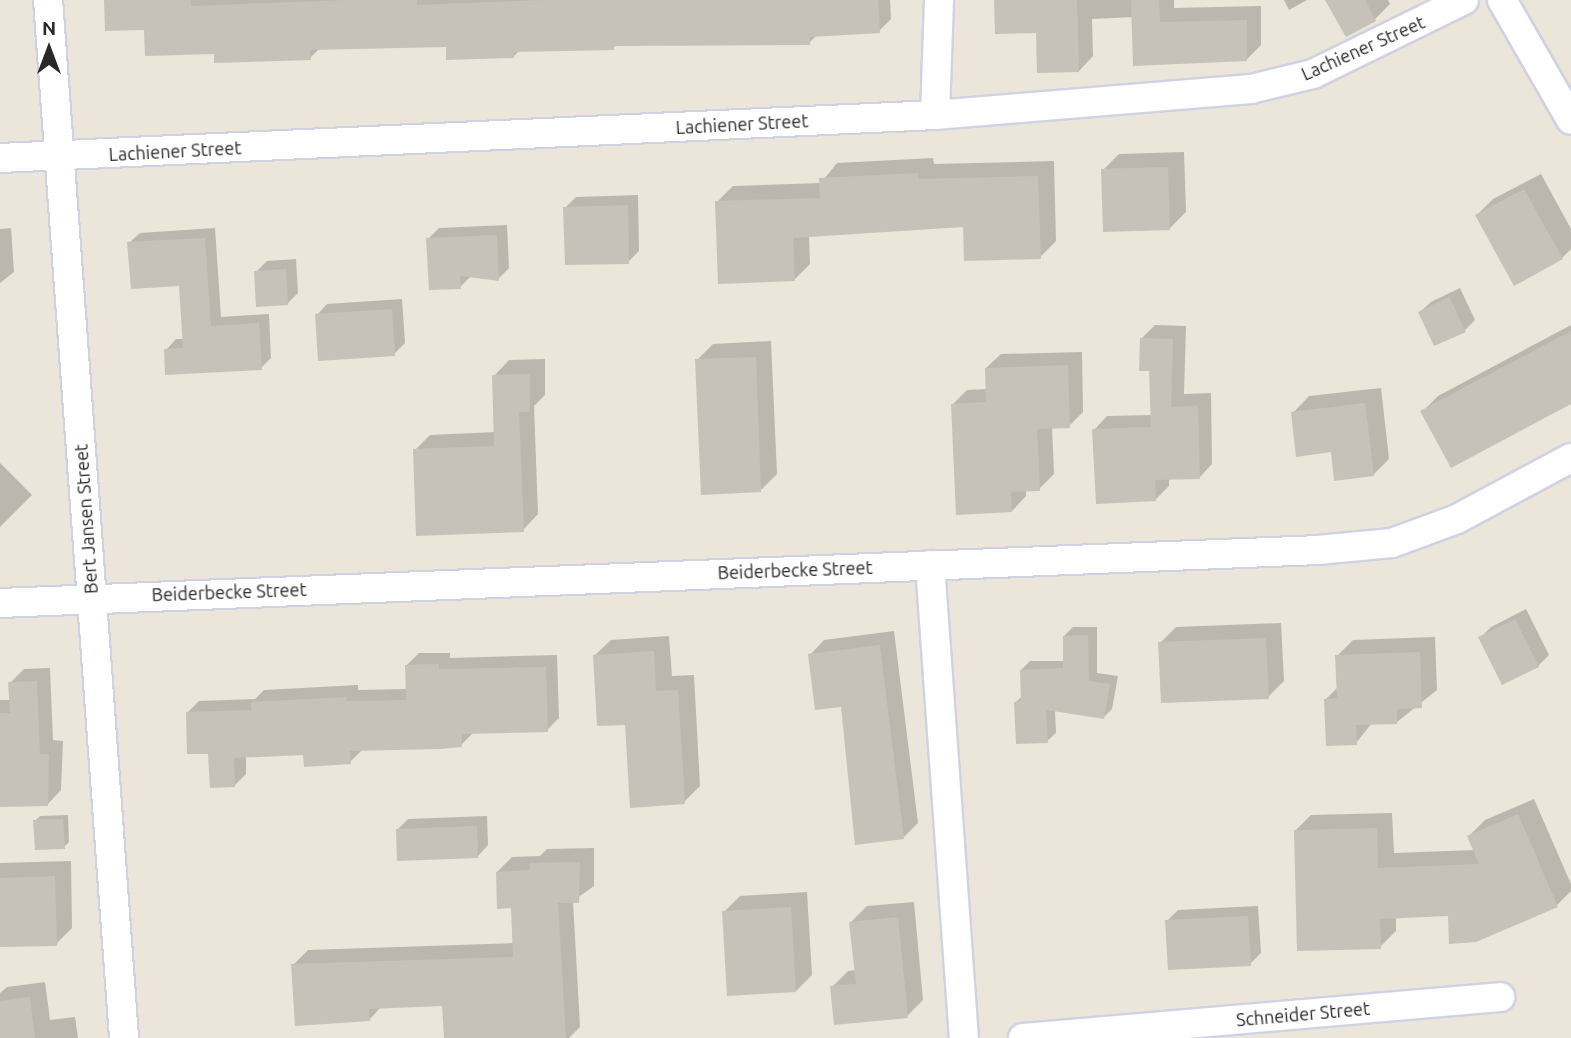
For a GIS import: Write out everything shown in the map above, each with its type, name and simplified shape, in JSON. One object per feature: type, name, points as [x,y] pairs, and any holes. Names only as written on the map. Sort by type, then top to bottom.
[{"type":"street","name":"Bert Jansen Street","points":[[48,0],[124,1038]]},
{"type":"street","points":[[935,115],[939,0]]},
{"type":"street","name":"Lachiener Street","points":[[0,159],[935,115],[1251,89],[1313,75],[1464,0]]},
{"type":"street","points":[[1502,0],[1571,120]]},
{"type":"street","name":"Beiderbecke Street","points":[[0,603],[1318,550],[1392,543],[1457,519],[1571,458]]},
{"type":"street","points":[[930,565],[964,1038]]},
{"type":"street","name":"Schneider Street","points":[[1023,1038],[1500,997]]},
{"type":"building","points":[[104,0],[191,0],[191,6],[349,0],[417,0],[417,5],[545,0],[878,0],[880,33],[810,37],[810,45],[614,46],[614,50],[514,52],[514,58],[446,60],[446,47],[310,50],[311,60],[214,63],[214,54],[145,56],[144,30],[105,31]]},
{"type":"building","points":[[994,0],[1077,0],[1079,72],[1037,73],[1036,33],[995,34]]},
{"type":"building","points":[[1131,0],[1159,0],[1160,22],[1247,20],[1247,61],[1133,66]]},
{"type":"building","points":[[1325,0],[1365,0],[1376,21],[1346,37]]},
{"type":"building","points":[[1168,167],[1170,230],[1103,232],[1101,169]]},
{"type":"building","points":[[918,173],[918,179],[1038,176],[1041,259],[964,261],[963,227],[793,238],[795,281],[718,284],[715,201],[820,198],[819,178]]},
{"type":"building","points":[[1524,189],[1563,259],[1514,286],[1475,215]]},
{"type":"building","points":[[628,205],[629,264],[565,265],[563,207]]},
{"type":"building","points":[[497,235],[499,281],[460,276],[461,289],[429,290],[426,238]]},
{"type":"building","points":[[205,238],[211,326],[259,323],[262,370],[165,375],[164,349],[183,348],[179,286],[131,289],[127,242]]},
{"type":"building","points":[[286,269],[288,305],[256,307],[254,271]]},
{"type":"building","points":[[1449,297],[1466,332],[1434,346],[1418,312]]},
{"type":"building","points":[[392,309],[395,356],[318,361],[315,314]]},
{"type":"building","points":[[1571,331],[1571,404],[1451,468],[1420,411]]},
{"type":"building","points":[[1140,338],[1173,339],[1171,407],[1198,406],[1200,479],[1155,480],[1156,501],[1096,504],[1092,429],[1151,427],[1149,371],[1139,371]]},
{"type":"building","points":[[756,357],[761,492],[701,495],[695,359]]},
{"type":"building","points":[[1068,365],[1070,428],[1037,429],[1040,491],[1011,492],[1012,512],[956,515],[951,404],[986,402],[985,368]]},
{"type":"building","points":[[530,374],[530,412],[519,412],[524,532],[416,536],[413,449],[494,446],[492,375]]},
{"type":"building","points":[[1365,403],[1374,476],[1334,481],[1331,452],[1296,457],[1291,412]]},
{"type":"building","points":[[1515,619],[1539,667],[1502,685],[1478,637]]},
{"type":"building","points":[[1088,635],[1089,681],[1110,684],[1104,719],[1046,710],[1048,743],[1016,744],[1014,702],[1021,701],[1020,670],[1063,668],[1063,636]]},
{"type":"building","points":[[1266,638],[1269,699],[1161,703],[1158,642]]},
{"type":"building","points":[[880,645],[904,839],[855,845],[841,707],[815,710],[808,654]]},
{"type":"building","points":[[654,651],[656,691],[678,690],[685,804],[630,808],[625,725],[597,726],[593,655]]},
{"type":"building","points":[[1420,652],[1422,708],[1397,709],[1397,724],[1356,725],[1357,745],[1326,746],[1324,699],[1337,698],[1335,655]]},
{"type":"building","points":[[439,664],[439,669],[546,667],[548,732],[462,734],[462,747],[350,751],[351,764],[304,767],[303,755],[234,758],[235,787],[210,788],[208,754],[187,754],[186,712],[251,710],[251,702],[346,697],[347,701],[406,700],[405,665]]},
{"type":"building","points":[[37,681],[40,754],[49,754],[48,806],[0,807],[0,713],[10,713],[8,682]]},
{"type":"building","points":[[1518,814],[1558,907],[1476,942],[1449,944],[1448,916],[1380,919],[1381,949],[1297,951],[1294,830],[1377,828],[1378,868],[1479,864],[1467,836]]},
{"type":"building","points":[[63,819],[65,849],[35,850],[33,820]]},
{"type":"building","points":[[477,826],[478,858],[397,861],[396,829]]},
{"type":"building","points":[[580,862],[579,903],[558,903],[566,1038],[444,1038],[442,1006],[369,1009],[370,1021],[295,1026],[291,964],[513,957],[511,908],[497,909],[496,872],[530,870],[530,863]]},
{"type":"building","points":[[55,876],[57,946],[0,947],[0,878]]},
{"type":"building","points":[[791,907],[796,992],[727,996],[722,911]]},
{"type":"building","points":[[1248,916],[1251,966],[1168,970],[1165,920]]},
{"type":"building","points":[[898,917],[908,1018],[834,1025],[830,986],[856,984],[849,922]]},
{"type":"building","points":[[30,997],[35,1038],[0,1038],[0,1001]]}]
